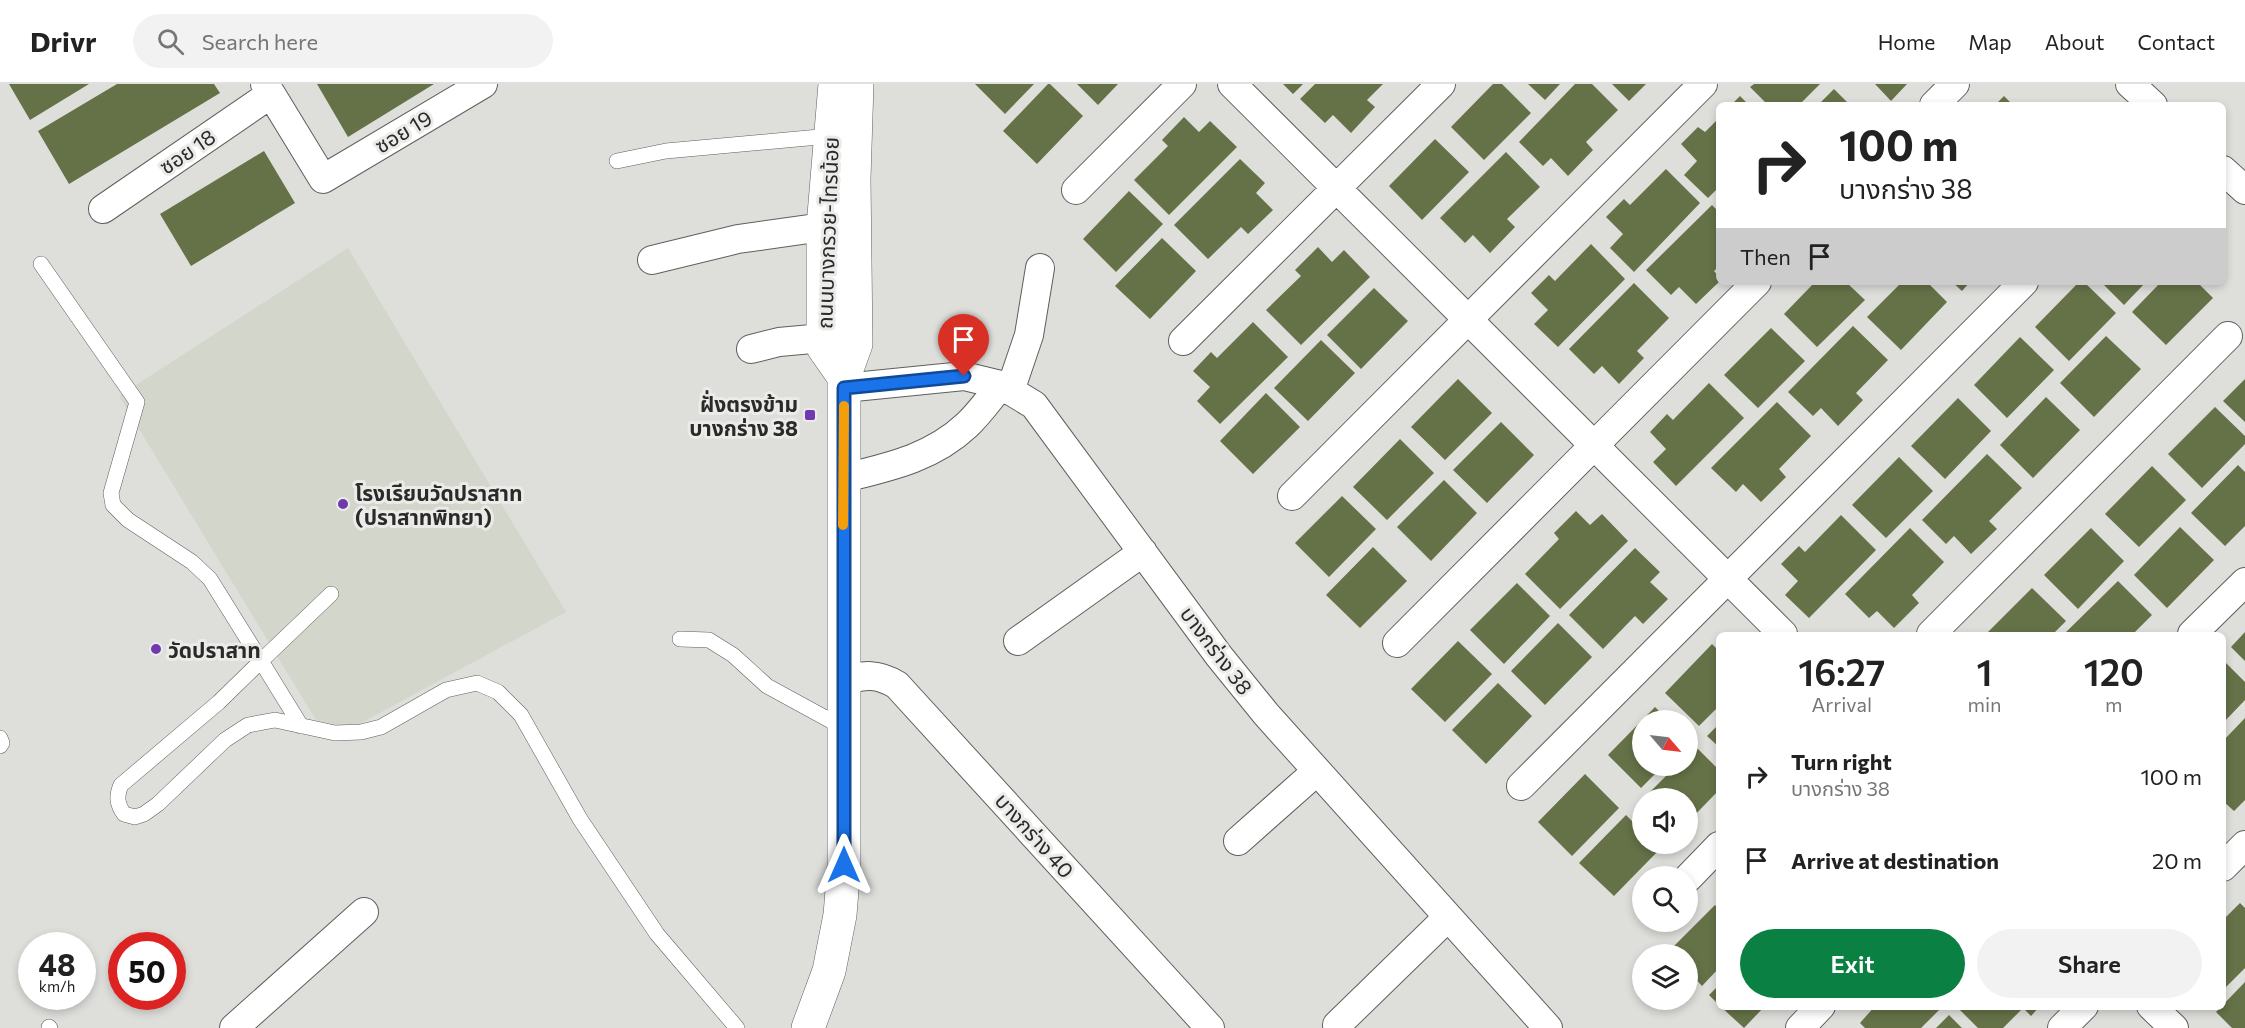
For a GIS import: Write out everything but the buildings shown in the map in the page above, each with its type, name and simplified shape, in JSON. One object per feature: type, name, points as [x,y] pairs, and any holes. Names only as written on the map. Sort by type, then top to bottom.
[{"type":"main road","name":"ถนนบางกรวย-ไทรน้อย","points":[[808,1028],[830,970],[840,915],[844,865],[844,382],[856,344],[854,178],[857,84]]},
{"type":"main road","points":[[854,178],[865,116],[866,84]]},
{"type":"main road","name":"ถนนบางกรวย-ไทรน้อย","points":[[831,104],[824,227],[823,347],[844,382]]},
{"type":"street","name":"ซอย 19","points":[[268,89],[323,179],[483,84]]},
{"type":"street","points":[[1076,190],[1182,84]]},
{"type":"street","points":[[1232,84],[1781,632]]},
{"type":"street","points":[[1183,341],[1441,84]]},
{"type":"street","points":[[1292,496],[1703,84]]},
{"type":"street","points":[[1937,102],[1955,84]]},
{"type":"street","points":[[2130,84],[2150,102]]},
{"type":"street","name":"ซอย 18","points":[[103,209],[268,89]]},
{"type":"street","points":[[2226,173],[2245,190]]},
{"type":"street","points":[[652,260],[738,239],[824,227]]},
{"type":"street","points":[[844,478],[910,461],[939,447],[968,424],[1005,388],[1029,335],[1040,268]]},
{"type":"street","points":[[1397,643],[1754,285]]},
{"type":"street","points":[[1521,786],[2021,285]]},
{"type":"street","points":[[1933,632],[2228,336]]},
{"type":"street","points":[[751,349],[779,342],[823,338]]},
{"type":"street","name":"บางกร่าง 38","points":[[844,382],[964,376],[1005,388],[1034,405],[1219,656],[1266,714],[1548,1028]]},
{"type":"street","points":[[1018,641],[1143,552]]},
{"type":"street","points":[[2194,632],[2245,582]]},
{"type":"street","name":"บางกร่าง 40","points":[[843,680],[870,675],[884,677],[908,697],[1210,1028]]},
{"type":"street","points":[[1238,841],[1317,771]]},
{"type":"street","points":[[2226,864],[2245,845]]},
{"type":"street","points":[[1698,868],[1716,849]]},
{"type":"street","points":[[234,1028],[364,912]]},
{"type":"street","points":[[1337,1025],[1448,917]]},
{"type":"street","points":[[1800,1028],[1817,1010]]},
{"type":"street","points":[[2062,1028],[2080,1010]]},
{"type":"street","points":[[2155,1010],[2174,1028]]},
{"type":"lane","points":[[617,161],[666,151],[831,104]]},
{"type":"lane","points":[[41,264],[137,402],[111,493],[113,505],[128,520],[192,562],[210,579],[301,726]]},
{"type":"lane","points":[[331,594],[219,702],[121,785],[117,793],[118,807],[124,814],[135,817],[144,814],[158,804],[225,740],[248,725],[275,720],[335,733],[361,732],[381,727],[446,690],[477,683],[498,692],[521,715],[580,819],[657,934],[723,1015],[737,1028]]},
{"type":"lane","points":[[680,639],[708,640],[733,655],[767,686],[844,728]]},
{"type":"lane","points":[[0,738],[2,743],[0,746]]},
{"type":"shaded area","name":"โรงเรียนวัดปราสาท (ปราสาทพิทยา)","points":[[348,248],[566,612],[352,728],[316,720],[119,396]]},
{"type":"slow traffic","points":[[843,525],[844,406]]},
{"type":"place","name":"ฝั่งตรงข้าม บางกร่าง 38","points":[[810,415]]},
{"type":"place","name":"โรงเรียนวัดปราสาท (ปราสาทพิทยา)","points":[[343,504]]},
{"type":"place","name":"วัดปราสาท","points":[[156,649]]},
{"type":"route","points":[[844,865],[844,388],[964,376]]}]
